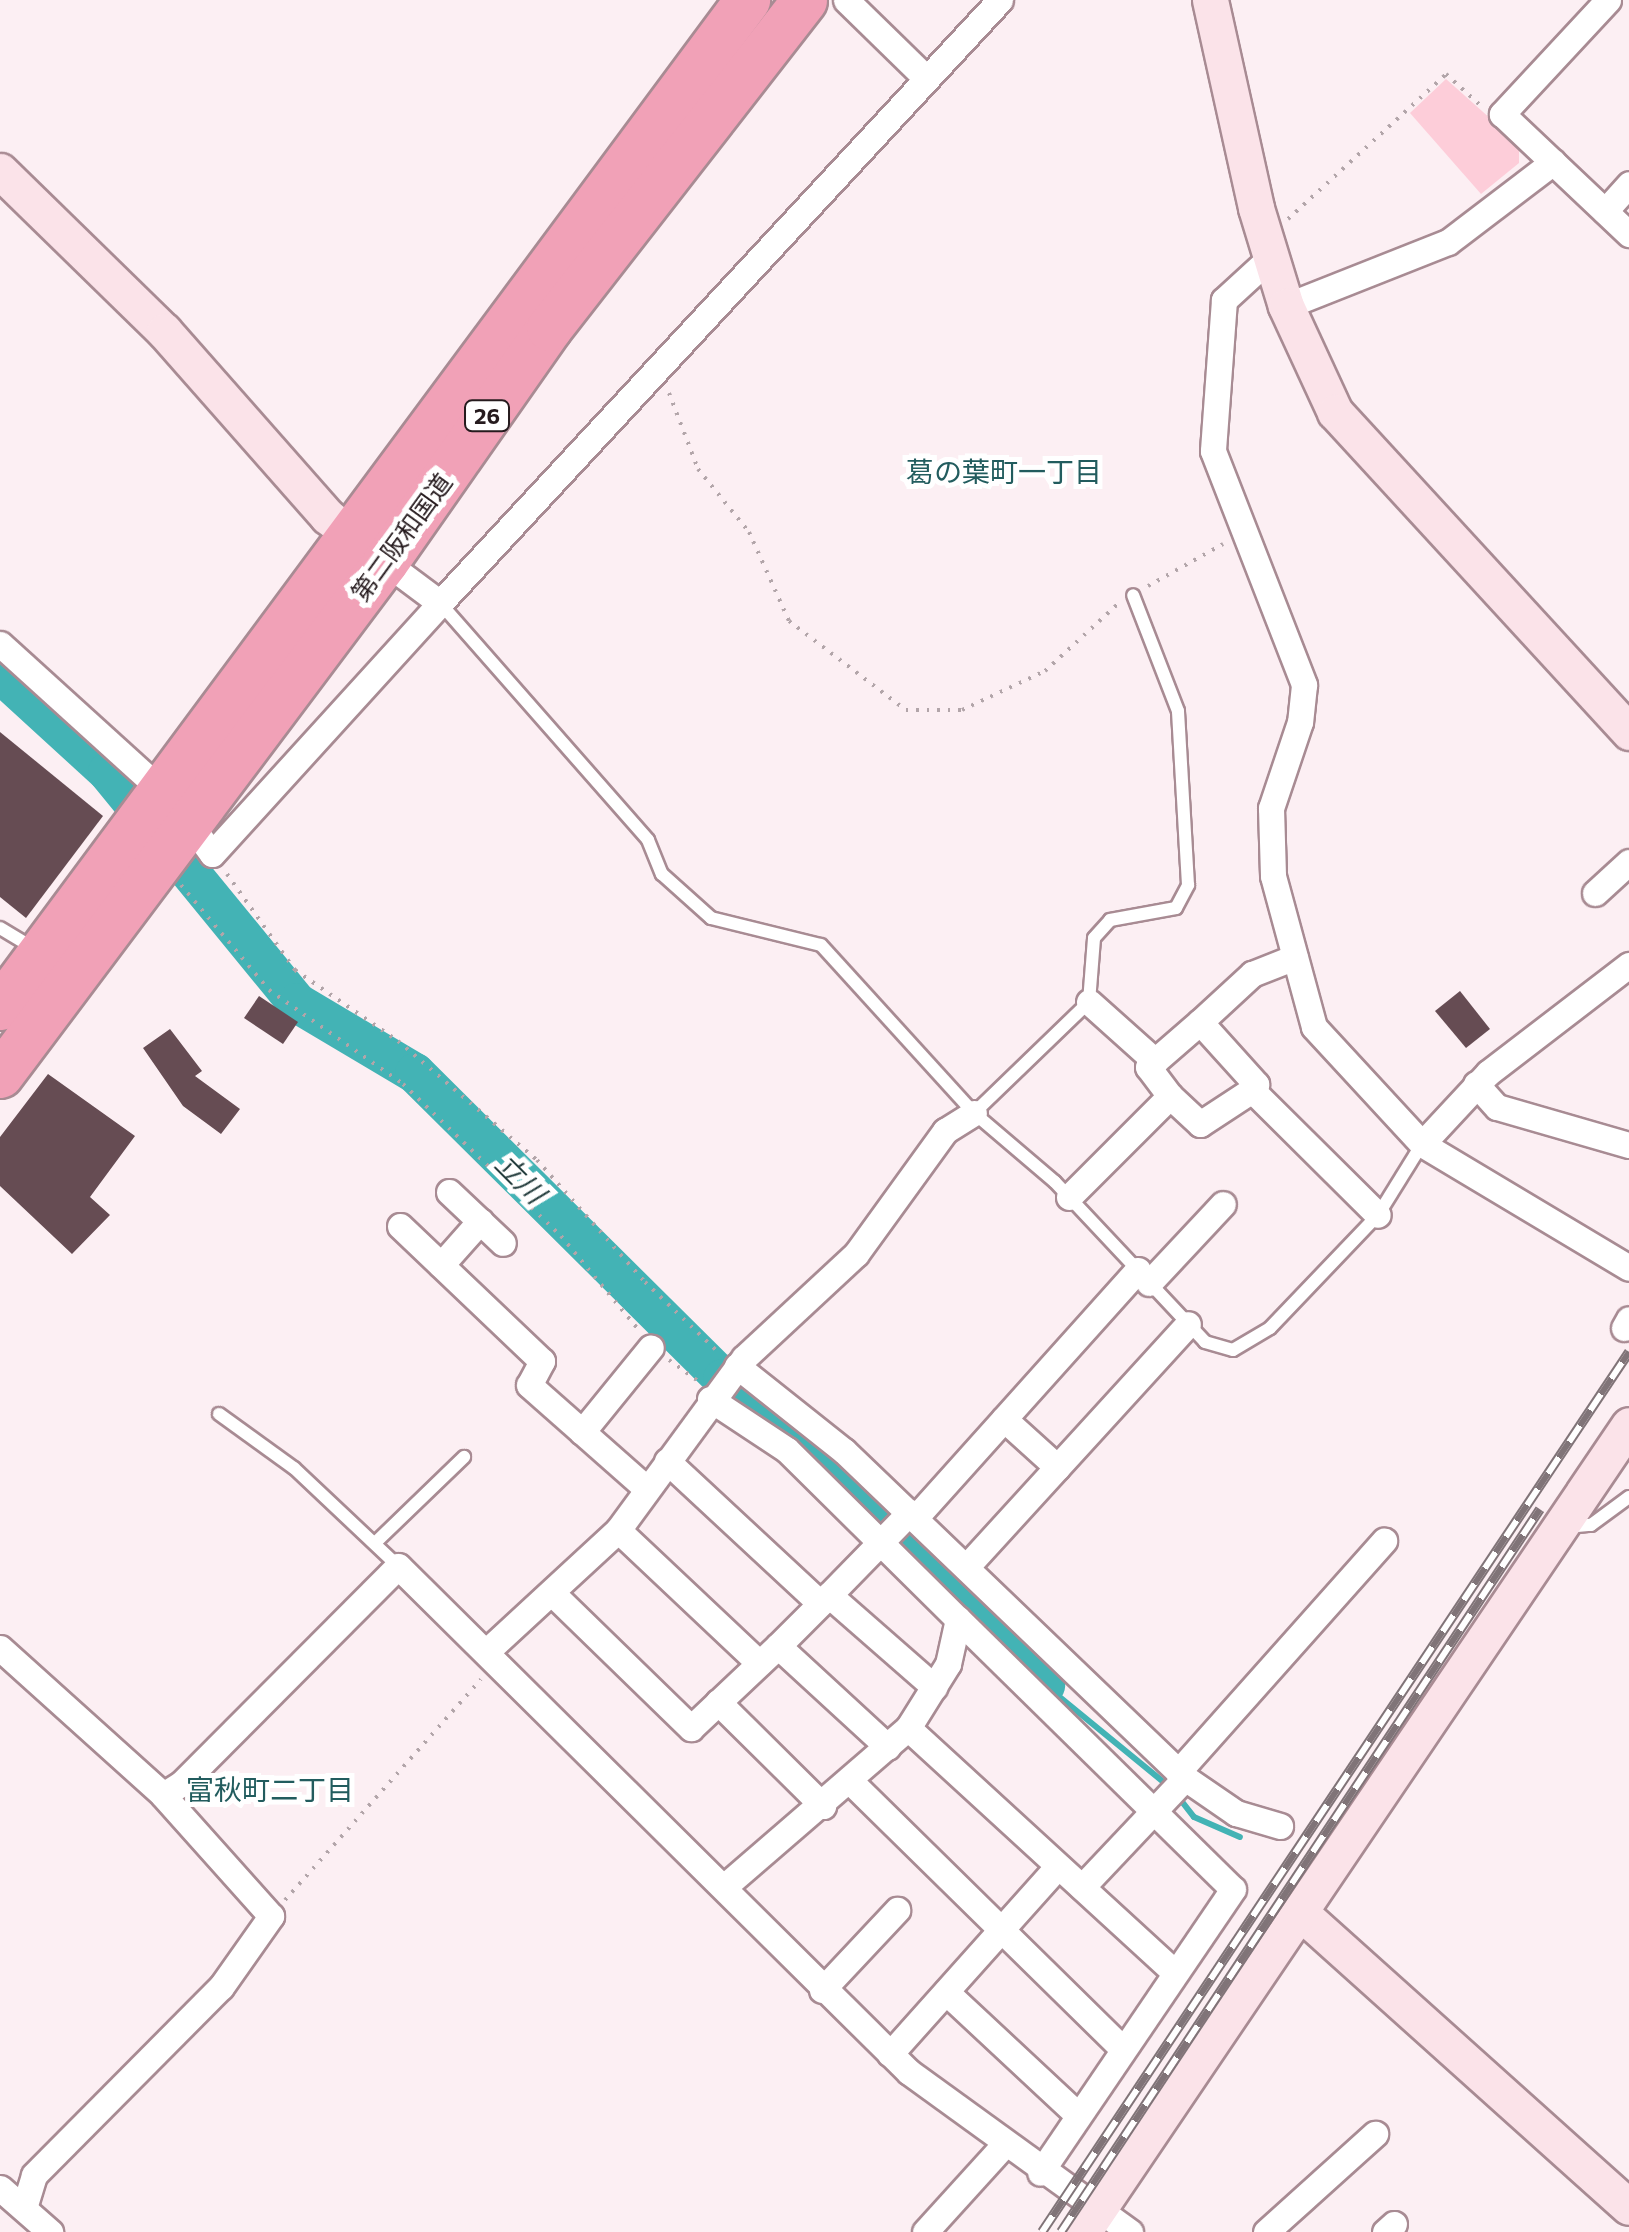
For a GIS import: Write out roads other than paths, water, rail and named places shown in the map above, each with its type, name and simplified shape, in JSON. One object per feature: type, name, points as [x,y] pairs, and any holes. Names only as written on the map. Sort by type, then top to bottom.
[{"type":"highway","name":"第二阪和国道","points":[[0,1075],[168,830],[349,533],[747,0]]},
{"type":"highway","name":"第二阪和国道","points":[[0,1007],[41,952],[168,830],[385,562],[549,328],[804,0]]},
{"type":"street","points":[[846,0],[926,78]]},
{"type":"street","points":[[0,644],[168,830],[440,603],[1000,0]]},
{"type":"street","points":[[1210,0],[1268,247],[1286,306],[1334,412],[1629,732]]},
{"type":"street","points":[[1608,0],[1502,114],[1629,234]]},
{"type":"street","points":[[1286,306],[1448,242],[1553,162]]},
{"type":"street","points":[[0,172],[164,331],[349,533],[440,603]]},
{"type":"street","points":[[1605,211],[1629,184]]},
{"type":"street","points":[[1268,247],[1224,300],[1213,450],[1304,685],[1300,722],[1271,808],[1272,876],[1314,1027],[1422,1144],[1629,1268]]},
{"type":"street","points":[[1595,893],[1626,871]]},
{"type":"street","points":[[1200,1022],[1256,1084],[1200,1124],[1170,1096],[1148,1067],[1252,974],[1295,957]]},
{"type":"street","points":[[1422,1144],[1476,1084],[1629,965]]},
{"type":"street","points":[[1090,1002],[1155,1061]]},
{"type":"street","points":[[1476,1084],[1497,1108],[1629,1145]]},
{"type":"street","points":[[1252,1090],[1378,1215]]},
{"type":"street","points":[[1069,1197],[1170,1096]]},
{"type":"street","points":[[492,1656],[618,1530],[736,1367],[856,1254],[945,1131],[974,1113]]},
{"type":"street","points":[[449,1192],[503,1243]]},
{"type":"street","points":[[552,1593],[691,1728],[912,1515],[1144,1277],[1223,1204]]},
{"type":"street","points":[[441,1265],[480,1221]]},
{"type":"street","points":[[400,1226],[542,1361],[529,1385],[648,1489]]},
{"type":"street","points":[[968,1565],[1188,1324]]},
{"type":"street","points":[[582,1432],[651,1347]]},
{"type":"street","points":[[736,1367],[790,1402],[968,1565],[991,1593],[1182,1777],[1236,1813],[1280,1826]]},
{"type":"street","points":[[714,1394],[787,1450],[885,1540],[1157,1807],[1233,1889],[1173,1971],[1040,2172]]},
{"type":"street","points":[[1004,1420],[1057,1467]]},
{"type":"street","points":[[1090,2221],[1629,1424]]},
{"type":"street","points":[[667,1460],[824,1599],[934,1687]]},
{"type":"street","points":[[618,1530],[888,1747]]},
{"type":"street","points":[[1082,1887],[1157,1807],[1384,1540]]},
{"type":"street","points":[[162,1794],[182,1783],[398,1566],[890,2054],[1040,2172],[1090,2221],[1130,2232]]},
{"type":"street","points":[[724,1887],[852,1783],[908,1728],[948,1664],[963,1619],[991,1593]]},
{"type":"street","points":[[0,1648],[162,1794],[271,1916],[222,1987],[34,2176],[24,2208]]},
{"type":"street","points":[[718,1702],[823,1806]]},
{"type":"street","points":[[908,1728],[1173,1971]]},
{"type":"street","points":[[852,1783],[1122,2048]]},
{"type":"street","points":[[890,2054],[1058,1866]]},
{"type":"street","points":[[822,1990],[898,1910]]},
{"type":"street","points":[[1301,1914],[1629,2207]]},
{"type":"street","points":[[946,1992],[1078,2115]]},
{"type":"street","points":[[1266,2232],[1375,2134]]},
{"type":"street","points":[[926,2232],[1004,2146]]},
{"type":"street","points":[[0,2188],[50,2232]]},
{"type":"lane","points":[[974,1113],[1090,1002],[1094,938],[1110,920],[1176,908],[1188,886],[1178,711],[1133,595]]},
{"type":"lane","points":[[440,603],[648,840],[662,874],[711,918],[821,945],[974,1113],[1069,1197],[1205,1342],[1234,1350],[1270,1328],[1378,1215],[1422,1144]]},
{"type":"lane","points":[[0,928],[41,952]]},
{"type":"lane","points":[[219,1414],[294,1468],[398,1566]]},
{"type":"lane","points":[[374,1544],[464,1457]]},
{"type":"lane","points":[[1560,1527],[1591,1525],[1629,1497]]},
{"type":"waterway","name":"立川","points":[[0,673],[108,772],[297,1003],[415,1073],[723,1379],[775,1414],[953,1584],[1045,1685]]},
{"type":"waterway","points":[[1045,1685],[1167,1785]]},
{"type":"waterway","points":[[1176,1794],[1194,1817],[1240,1837]]},
{"type":"railway","points":[[1042,2232],[1629,1352]]},
{"type":"railway","points":[[1061,2232],[1540,1509]]},
{"type":"district","name":"葛の葉町一丁目","points":[[1004,471]]},
{"type":"district","name":"富秋町二丁目","points":[[270,1789]]}]
